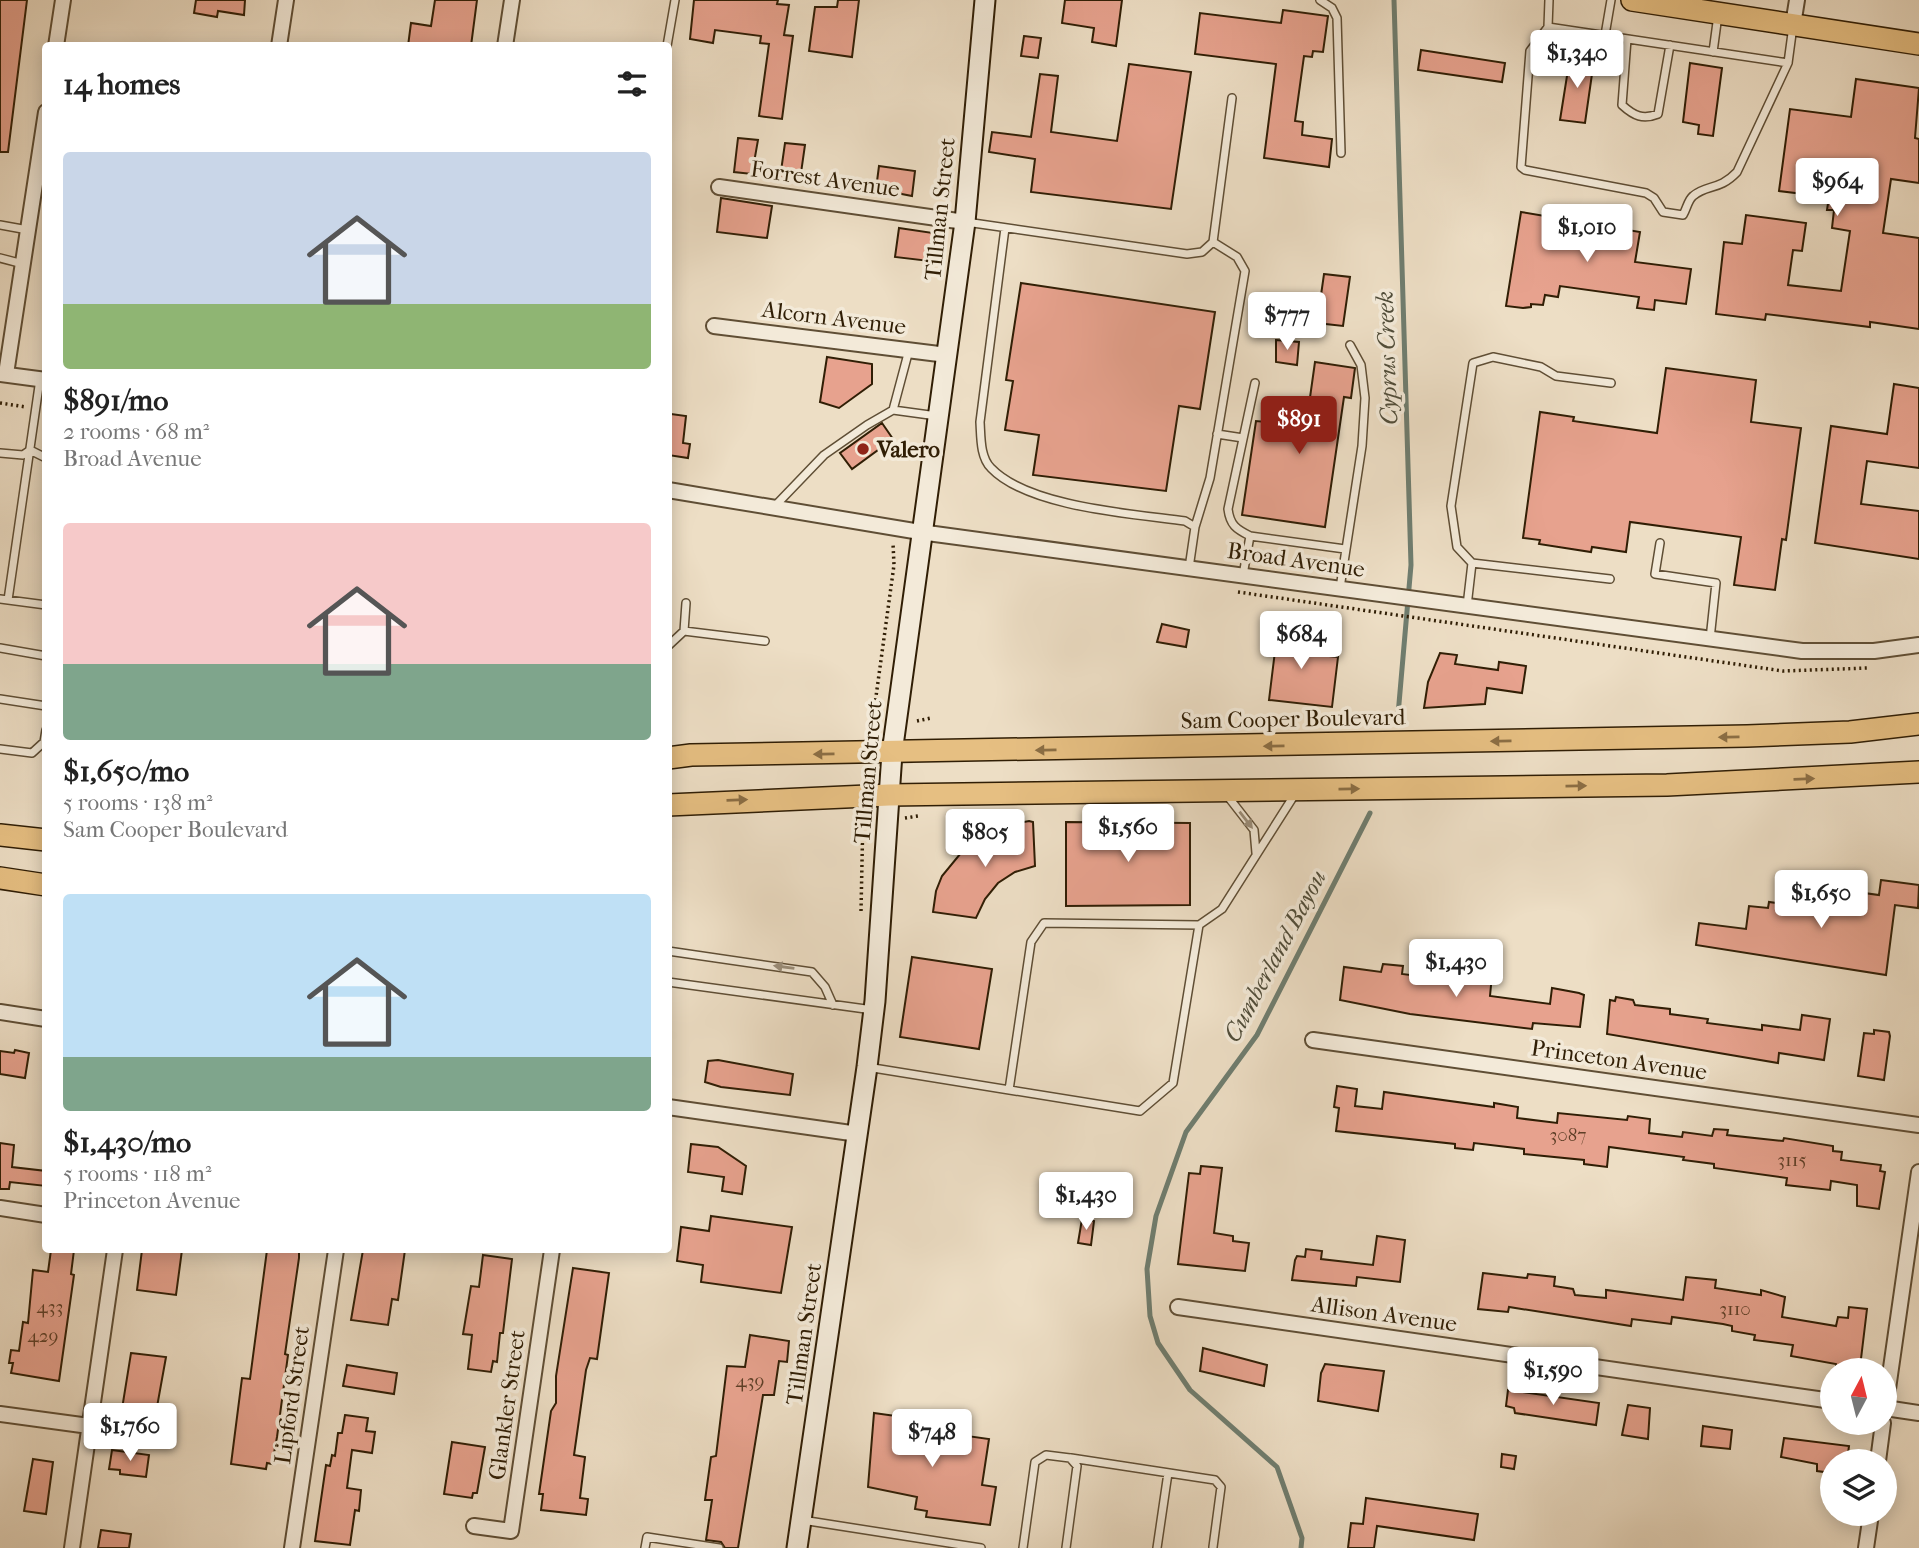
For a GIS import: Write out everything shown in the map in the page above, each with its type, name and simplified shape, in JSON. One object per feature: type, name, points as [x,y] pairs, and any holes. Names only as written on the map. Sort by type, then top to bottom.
[{"type":"main road","name":"Tillman Street","points":[[797,1548],[867,1067],[892,753],[920,532],[965,222],[985,0]]},
{"type":"main road","points":[[1632,0],[1919,44]]},
{"type":"main road","name":"Sam Cooper Boulevard","points":[[672,757],[1747,736],[1850,732],[1919,724]]},
{"type":"main road","points":[[672,805],[889,794],[1667,785],[1919,772]]},
{"type":"main road","points":[[0,835],[42,840]]},
{"type":"main road","points":[[0,878],[42,884]]},
{"type":"street","points":[[57,42],[62,0]]},
{"type":"street","points":[[280,42],[286,0]]},
{"type":"street","points":[[506,42],[512,0]]},
{"type":"street","points":[[1793,25],[1797,0]]},
{"type":"street","points":[[42,138],[3,374],[42,380]]},
{"type":"street","name":"Forrest Avenue","points":[[719,187],[965,222]]},
{"type":"street","name":"Alcorn Avenue","points":[[714,326],[947,355]]},
{"type":"street","name":"Broad Avenue","points":[[672,491],[920,532],[1802,652],[1874,651],[1919,645]]},
{"type":"street","points":[[0,1012],[42,1018]]},
{"type":"street","name":"Princeton Avenue","points":[[1313,1040],[1919,1125]]},
{"type":"street","points":[[672,1108],[858,1134]]},
{"type":"street","points":[[1892,1358],[1919,1172]]},
{"type":"street","points":[[0,1208],[42,1214]]},
{"type":"street","points":[[72,1548],[115,1253]]},
{"type":"street","name":"Lipford Street","points":[[292,1548],[336,1253]]},
{"type":"street","name":"Glankler Street","points":[[474,1527],[511,1531],[552,1253]]},
{"type":"street","name":"Allison Avenue","points":[[1178,1307],[1820,1399]]},
{"type":"street","points":[[1897,1410],[1919,1413]]},
{"type":"street","points":[[0,1414],[89,1426]]},
{"type":"street","points":[[1866,1548],[1869,1526]]},
{"type":"lane","points":[[668,42],[675,0]]},
{"type":"lane","points":[[1320,0],[1332,8],[1337,18],[1341,153]]},
{"type":"lane","points":[[1549,0],[1548,27],[1530,51],[1521,167],[1524,170],[1646,193],[1654,198],[1662,212],[1673,215],[1683,215],[1689,198],[1696,193],[1724,185],[1737,172],[1788,64],[1793,25]]},
{"type":"lane","points":[[1605,35],[1611,0]]},
{"type":"lane","points":[[1713,52],[1718,13]]},
{"type":"lane","points":[[1548,27],[1788,64]]},
{"type":"lane","points":[[1627,39],[1622,105],[1638,117],[1648,118],[1658,114],[1670,45]]},
{"type":"lane","points":[[965,222],[1187,254],[1202,252],[1213,242],[1232,98]]},
{"type":"lane","points":[[0,225],[28,230]]},
{"type":"lane","points":[[1005,228],[980,422],[981,448],[989,467],[1014,486],[1054,501],[1185,521],[1195,527]]},
{"type":"lane","points":[[1189,568],[1195,527],[1210,478],[1245,271],[1237,257],[1213,242]]},
{"type":"lane","points":[[0,258],[23,264]]},
{"type":"lane","points":[[1340,589],[1362,446],[1365,398],[1361,365],[1350,345]]},
{"type":"lane","points":[[893,410],[909,350]]},
{"type":"lane","points":[[1610,579],[1472,563],[1458,547],[1451,506],[1474,363],[1493,357],[1541,367],[1556,376],[1611,383]]},
{"type":"lane","points":[[1255,383],[1228,509],[1230,521],[1237,529],[1250,536],[1345,549]]},
{"type":"lane","points":[[42,385],[4,600],[42,605]]},
{"type":"lane","points":[[774,507],[824,455],[893,410],[938,416]]},
{"type":"lane","points":[[1217,435],[1243,438]]},
{"type":"lane","points":[[0,453],[23,455],[30,450]]},
{"type":"lane","points":[[30,450],[42,456]]},
{"type":"lane","points":[[1244,575],[1250,536]]},
{"type":"lane","points":[[1660,543],[1656,574],[1716,583],[1710,639]]},
{"type":"lane","points":[[1467,606],[1472,563]]},
{"type":"lane","points":[[672,642],[684,631],[686,603]]},
{"type":"lane","points":[[684,631],[765,641]]},
{"type":"lane","points":[[0,648],[42,655]]},
{"type":"lane","points":[[0,699],[42,705]]},
{"type":"lane","points":[[0,749],[32,753],[42,744]]},
{"type":"lane","points":[[1223,790],[1254,830],[1256,854]]},
{"type":"lane","points":[[1009,1090],[1031,942],[1044,923],[1199,925],[1222,909],[1297,790]]},
{"type":"lane","points":[[867,1067],[1140,1111],[1173,1083],[1199,925]]},
{"type":"lane","points":[[672,952],[812,972],[825,987],[833,1005]]},
{"type":"lane","points":[[672,983],[873,1010]]},
{"type":"lane","points":[[1023,1548],[1035,1462],[1046,1455],[1215,1480],[1221,1487],[1213,1547]]},
{"type":"lane","points":[[1066,1548],[1077,1466],[1070,1458]]},
{"type":"lane","points":[[1157,1548],[1168,1473]]},
{"type":"lane","points":[[801,1520],[981,1548]]},
{"type":"lane","points":[[645,1548],[647,1537],[719,1548]]},
{"type":"path","points":[[868,753],[894,565],[893,542]]},
{"type":"path","points":[[1381,613],[1783,671],[1879,667]]},
{"type":"path","points":[[917,721],[931,718]]},
{"type":"path","points":[[861,919],[864,795]]},
{"type":"path","points":[[903,818],[918,816]]},
{"type":"building","points":[[0,0],[27,0],[8,152],[0,152]]},
{"type":"building","points":[[196,0],[245,0],[244,15],[218,11],[217,17],[194,13]]},
{"type":"building","points":[[435,0],[477,0],[472,42],[409,42],[411,23],[431,26]]},
{"type":"building","points":[[694,0],[778,0],[777,4],[789,5],[784,35],[793,36],[782,119],[759,116],[769,44],[760,43],[761,36],[715,30],[713,43],[690,39]]},
{"type":"building","points":[[838,0],[859,0],[852,57],[809,51],[815,7],[837,7]]},
{"type":"building","points":[[1065,0],[1122,0],[1116,46],[1092,42],[1094,28],[1062,23]]},
{"type":"building","points":[[1283,10],[1328,16],[1323,52],[1313,51],[1312,57],[1304,56],[1295,121],[1303,122],[1302,135],[1332,139],[1329,167],[1264,158],[1276,64],[1195,54],[1200,13],[1281,23]]},
{"type":"building","points":[[1024,36],[1041,38],[1038,58],[1021,56]]},
{"type":"building","points":[[1421,50],[1505,63],[1502,82],[1418,70]]},
{"type":"building","points":[[1570,57],[1594,60],[1585,123],[1560,120]]},
{"type":"building","points":[[1690,63],[1722,68],[1713,136],[1698,134],[1699,125],[1683,122]]},
{"type":"building","points":[[1129,64],[1191,72],[1171,209],[1031,192],[1035,159],[989,152],[992,132],[1031,137],[1040,74],[1058,76],[1051,132],[1117,141]]},
{"type":"building","points":[[1856,79],[1919,88],[1915,138],[1919,139],[1919,183],[1891,179],[1883,233],[1919,238],[1919,329],[1870,322],[1870,327],[1766,314],[1765,320],[1716,314],[1724,242],[1742,244],[1746,215],[1806,223],[1802,251],[1793,250],[1788,285],[1841,291],[1850,231],[1832,228],[1834,210],[1827,210],[1829,197],[1779,191],[1790,109],[1851,117]]},
{"type":"building","points":[[738,138],[758,140],[752,174],[734,172]]},
{"type":"building","points":[[785,143],[805,145],[800,180],[780,178]]},
{"type":"building","points":[[879,166],[915,171],[912,196],[876,189]]},
{"type":"building","points":[[721,198],[772,206],[767,238],[717,232]]},
{"type":"building","points":[[1521,212],[1640,232],[1635,262],[1691,269],[1686,304],[1655,300],[1654,310],[1637,308],[1639,297],[1560,286],[1558,297],[1545,295],[1543,305],[1531,304],[1531,307],[1523,308],[1506,306]]},
{"type":"building","points":[[899,228],[933,233],[929,261],[895,257]]},
{"type":"building","points":[[1324,274],[1350,277],[1343,326],[1317,323]]},
{"type":"building","points":[[1021,283],[1215,312],[1200,409],[1179,406],[1166,491],[1033,475],[1039,435],[1005,430],[1013,381],[1006,380]]},
{"type":"building","points":[[1276,340],[1299,342],[1297,365],[1276,362]]},
{"type":"building","points":[[827,357],[872,364],[872,384],[839,408],[820,402]]},
{"type":"building","points":[[1315,362],[1355,368],[1351,398],[1344,397],[1325,527],[1242,515],[1256,421],[1306,426]]},
{"type":"building","points":[[1666,368],[1756,380],[1751,422],[1801,428],[1786,540],[1782,539],[1775,590],[1734,585],[1741,537],[1630,522],[1626,552],[1592,547],[1591,552],[1539,544],[1540,540],[1523,538],[1540,412],[1574,417],[1573,421],[1657,433]]},
{"type":"building","points":[[1894,384],[1919,388],[1919,468],[1867,461],[1861,504],[1919,511],[1919,559],[1815,543],[1831,426],[1887,434]]},
{"type":"building","points":[[672,414],[686,416],[683,443],[690,444],[688,458],[672,456]]},
{"type":"building","points":[[882,423],[893,439],[852,469],[840,453]]},
{"type":"building","points":[[1162,624],[1189,630],[1186,647],[1157,642]]},
{"type":"building","points":[[1277,628],[1314,633],[1312,654],[1338,657],[1332,707],[1269,700],[1275,651],[1272,651]]},
{"type":"building","points":[[1440,653],[1457,655],[1455,664],[1498,670],[1499,662],[1526,666],[1522,693],[1487,688],[1485,704],[1424,708],[1428,682]]},
{"type":"building","points":[[1033,822],[1035,866],[1015,872],[998,883],[985,899],[976,918],[933,912],[936,891],[942,876],[965,848],[998,827]]},
{"type":"building","points":[[1066,822],[1190,823],[1190,905],[1066,906]]},
{"type":"building","points":[[1881,880],[1919,885],[1918,908],[1895,905],[1886,975],[1696,945],[1699,923],[1746,929],[1749,906],[1768,908],[1769,902],[1790,905],[1789,911],[1824,916],[1828,888],[1879,895]]},
{"type":"building","points":[[912,957],[992,969],[979,1049],[900,1037]]},
{"type":"building","points":[[1383,964],[1403,966],[1402,974],[1472,983],[1473,973],[1492,975],[1490,996],[1550,1004],[1552,988],[1579,993],[1584,995],[1580,1027],[1533,1023],[1532,1029],[1410,1014],[1340,1000],[1344,967],[1381,972]]},
{"type":"building","points":[[1616,997],[1633,1000],[1635,1005],[1670,1009],[1670,1014],[1708,1019],[1707,1023],[1762,1030],[1762,1025],[1800,1030],[1802,1015],[1830,1019],[1824,1060],[1779,1053],[1778,1063],[1607,1034],[1610,1000],[1615,1001]]},
{"type":"building","points":[[1874,1030],[1889,1032],[1890,1036],[1884,1080],[1858,1076],[1864,1033],[1874,1034]]},
{"type":"building","points":[[15,1050],[29,1053],[25,1078],[0,1074],[0,1051],[14,1053]]},
{"type":"building","points":[[718,1060],[793,1074],[790,1095],[721,1087],[705,1082],[708,1061]]},
{"type":"building","points":[[1337,1086],[1357,1089],[1355,1106],[1382,1109],[1384,1092],[1494,1107],[1494,1103],[1518,1107],[1517,1118],[1557,1123],[1558,1113],[1627,1120],[1628,1116],[1650,1119],[1649,1133],[1682,1137],[1683,1132],[1712,1136],[1714,1129],[1728,1130],[1727,1135],[1783,1141],[1784,1138],[1833,1146],[1833,1151],[1842,1152],[1841,1160],[1881,1165],[1880,1171],[1885,1172],[1879,1209],[1857,1206],[1857,1185],[1831,1181],[1830,1190],[1786,1185],[1787,1178],[1714,1168],[1714,1164],[1683,1160],[1684,1157],[1609,1147],[1607,1167],[1584,1164],[1584,1160],[1524,1154],[1524,1149],[1474,1143],[1473,1150],[1455,1148],[1455,1144],[1336,1131],[1339,1108],[1334,1107]]},
{"type":"building","points":[[0,1143],[14,1145],[12,1167],[42,1171],[42,1186],[10,1182],[9,1189],[0,1189]]},
{"type":"building","points":[[691,1144],[718,1147],[746,1166],[742,1194],[722,1191],[724,1177],[688,1172]]},
{"type":"building","points":[[1201,1166],[1222,1168],[1214,1233],[1233,1236],[1233,1241],[1249,1243],[1245,1271],[1178,1264],[1189,1173],[1200,1174]]},
{"type":"building","points":[[711,1216],[792,1227],[781,1293],[701,1282],[703,1265],[677,1261],[681,1227],[709,1231]]},
{"type":"building","points":[[1082,1219],[1094,1221],[1091,1245],[1078,1243]]},
{"type":"building","points":[[1377,1236],[1405,1240],[1400,1282],[1357,1277],[1356,1286],[1292,1280],[1295,1260],[1297,1256],[1305,1257],[1306,1249],[1322,1251],[1321,1259],[1373,1265]]},
{"type":"building","points":[[51,1253],[74,1253],[71,1274],[74,1275],[59,1381],[11,1373],[13,1363],[9,1363],[11,1350],[19,1351],[23,1322],[28,1323],[33,1270],[48,1272]]},
{"type":"building","points":[[142,1253],[182,1253],[176,1295],[137,1290]]},
{"type":"building","points":[[267,1253],[299,1253],[277,1437],[272,1464],[267,1463],[266,1469],[231,1464],[242,1378],[250,1379]]},
{"type":"building","points":[[362,1253],[405,1253],[398,1300],[392,1299],[388,1325],[351,1320]]},
{"type":"building","points":[[483,1255],[512,1259],[503,1333],[500,1333],[497,1362],[493,1361],[491,1372],[468,1369],[472,1335],[463,1334],[471,1286],[479,1287]]},
{"type":"building","points":[[573,1268],[609,1273],[597,1359],[590,1358],[586,1370],[574,1455],[585,1457],[580,1498],[588,1499],[586,1515],[541,1510],[543,1494],[539,1494],[551,1411],[556,1403],[556,1376]]},
{"type":"building","points":[[1483,1273],[1527,1278],[1528,1274],[1555,1277],[1554,1286],[1573,1289],[1575,1295],[1606,1298],[1606,1290],[1683,1300],[1686,1277],[1716,1280],[1715,1288],[1761,1295],[1761,1290],[1785,1297],[1782,1317],[1836,1326],[1838,1317],[1848,1318],[1849,1307],[1867,1309],[1861,1358],[1820,1358],[1820,1361],[1791,1356],[1793,1345],[1754,1340],[1755,1335],[1732,1331],[1732,1326],[1723,1324],[1672,1317],[1671,1324],[1632,1319],[1631,1326],[1509,1307],[1508,1312],[1478,1309]]},
{"type":"building","points":[[750,1335],[789,1341],[787,1362],[779,1361],[774,1395],[763,1395],[738,1548],[725,1548],[721,1542],[706,1540],[712,1500],[705,1500],[711,1457],[716,1456],[727,1366],[745,1367]]},
{"type":"building","points":[[1203,1348],[1267,1365],[1264,1386],[1200,1371]]},
{"type":"building","points":[[131,1353],[166,1357],[155,1418],[121,1415]]},
{"type":"building","points":[[1325,1364],[1384,1371],[1378,1411],[1318,1401],[1321,1373]]},
{"type":"building","points":[[347,1365],[397,1373],[394,1394],[343,1386]]},
{"type":"building","points":[[1508,1390],[1599,1403],[1596,1425],[1515,1413],[1514,1408],[1506,1406]]},
{"type":"building","points":[[1628,1405],[1650,1408],[1648,1439],[1622,1435]]},
{"type":"building","points":[[874,1413],[932,1421],[931,1431],[989,1439],[982,1485],[996,1487],[990,1525],[926,1517],[927,1511],[915,1509],[917,1497],[868,1487]]},
{"type":"building","points":[[345,1415],[368,1418],[366,1431],[375,1432],[372,1453],[352,1450],[347,1488],[361,1490],[359,1511],[355,1510],[350,1545],[315,1541],[326,1465],[330,1466],[332,1455],[335,1456],[338,1433],[342,1433]]},
{"type":"building","points":[[1703,1426],[1732,1430],[1730,1449],[1701,1446]]},
{"type":"building","points":[[1784,1438],[1849,1446],[1849,1449],[1820,1449],[1820,1471],[1817,1471],[1817,1464],[1781,1457]]},
{"type":"building","points":[[452,1442],[485,1447],[477,1493],[473,1493],[472,1498],[444,1494]]},
{"type":"building","points":[[112,1450],[149,1455],[146,1477],[120,1474],[120,1470],[109,1469]]},
{"type":"building","points":[[1502,1454],[1516,1456],[1514,1469],[1501,1467]]},
{"type":"building","points":[[33,1459],[53,1462],[46,1514],[24,1511]]},
{"type":"building","points":[[1366,1498],[1478,1514],[1474,1540],[1377,1526],[1374,1548],[1348,1548],[1351,1523],[1363,1524]]},
{"type":"building","points":[[101,1530],[131,1534],[129,1548],[98,1548]]},
{"type":"waterway","name":"Cyprus Creek","points":[[1394,0],[1411,565],[1398,715]]},
{"type":"waterway","name":"Cumberland Bayou","points":[[1301,1548],[1302,1538],[1277,1467],[1190,1390],[1158,1343],[1150,1316],[1147,1269],[1156,1216],[1186,1132],[1257,1035],[1370,813]]},
{"type":"place","name":"Valero","points":[[863,449]]}]
